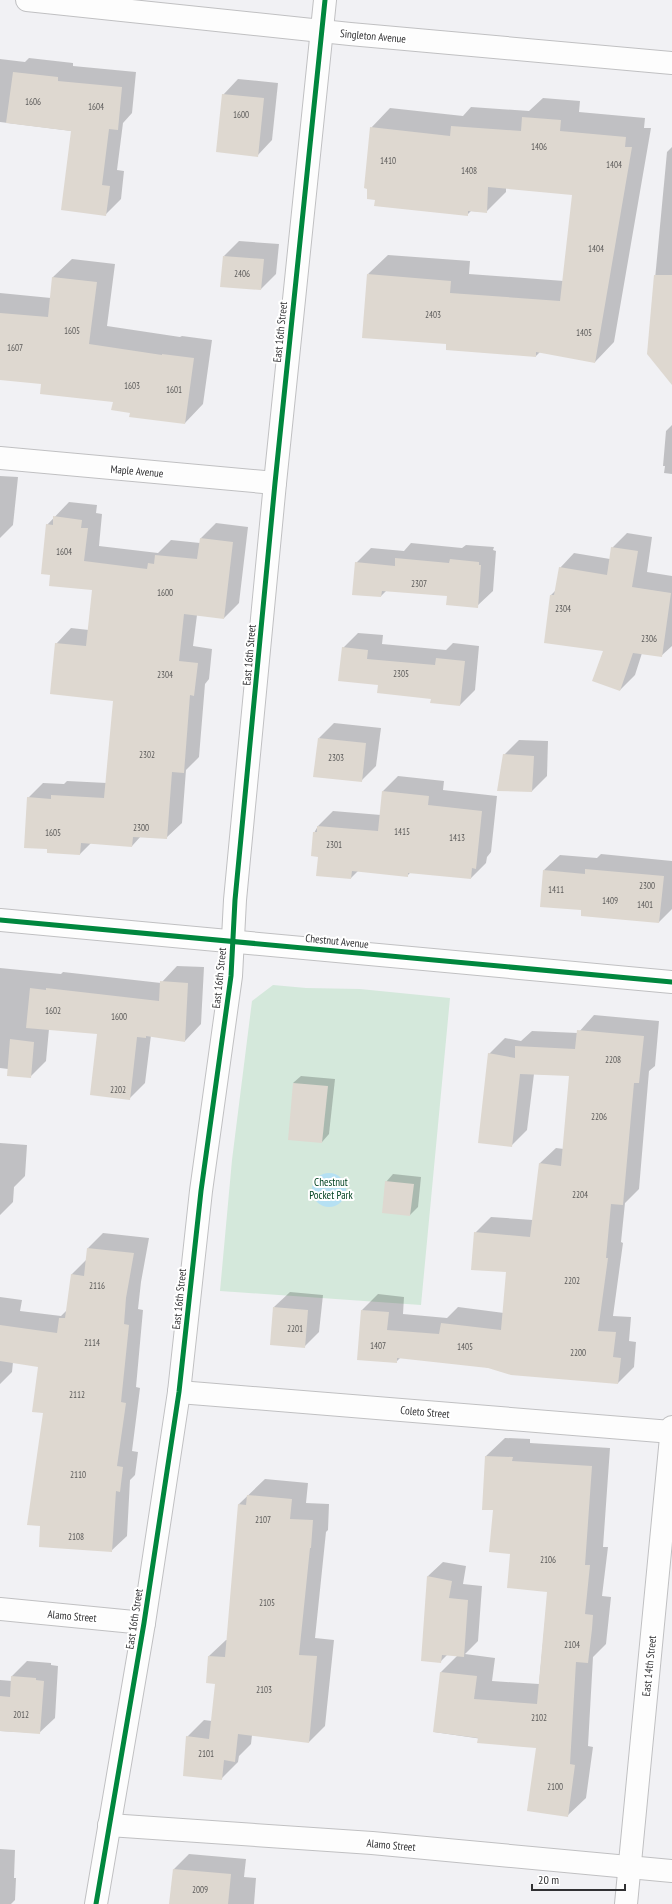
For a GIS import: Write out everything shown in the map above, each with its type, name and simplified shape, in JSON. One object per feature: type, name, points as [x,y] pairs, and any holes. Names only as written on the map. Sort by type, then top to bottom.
[{"type":"street","name":"Singleton Avenue","points":[[27,0],[322,31],[672,63]]},
{"type":"street","name":"East 16th Street","points":[[96,1904],[144,1623],[179,1392],[201,1191],[231,976],[275,484],[325,0]]},
{"type":"street","name":"Maple Avenue","points":[[0,458],[275,484]]},
{"type":"street","name":"Chestnut Avenue","points":[[0,920],[672,982]]},
{"type":"street","name":"Coleto Street","points":[[179,1392],[672,1430]]},
{"type":"street","name":"East 14th Street","points":[[626,1904],[672,1430]]},
{"type":"street","name":"Alamo Street","points":[[0,1609],[144,1623]]},
{"type":"street","name":"Alamo Street","points":[[109,1825],[372,1843],[672,1871]]},
{"type":"green space","name":"Chestnut Pocket Park","points":[[273,985],[306,988],[360,989],[450,998],[421,1305],[220,1291],[232,1160],[252,1001]]},
{"type":"water","points":[[332,1173],[341,1178],[345,1183],[345,1197],[341,1202],[336,1206],[326,1207],[322,1206],[313,1197],[312,1187],[313,1183],[322,1174]]},
{"type":"building","points":[[13,72],[58,77],[58,81],[122,87],[118,130],[109,129],[102,185],[110,186],[106,216],[61,210],[71,131],[6,123]]},
{"type":"building","points":[[222,94],[264,98],[258,157],[216,152]]},
{"type":"building","points":[[522,117],[561,120],[560,131],[626,137],[625,147],[632,147],[595,363],[536,352],[536,357],[446,350],[446,344],[362,338],[367,274],[451,281],[450,293],[560,301],[572,195],[488,187],[487,213],[468,211],[468,216],[374,206],[375,200],[367,199],[367,189],[364,188],[370,127],[450,136],[451,126],[521,131]]},
{"type":"building","points":[[223,256],[264,259],[261,290],[220,287]]},
{"type":"building","points":[[654,275],[672,275],[672,385],[647,354]]},
{"type":"building","points":[[52,277],[97,282],[89,344],[162,355],[194,358],[185,424],[129,417],[130,413],[111,410],[113,402],[40,394],[41,384],[0,380],[0,313],[48,317]]},
{"type":"building","points":[[53,516],[82,520],[81,528],[88,528],[84,561],[147,569],[148,563],[154,564],[155,555],[197,559],[200,538],[233,542],[224,619],[184,614],[179,661],[198,663],[194,696],[190,695],[184,773],[172,772],[167,839],[133,837],[132,847],[81,843],[80,855],[47,853],[47,849],[24,848],[27,797],[51,799],[51,795],[104,798],[113,701],[50,694],[55,643],[86,646],[92,590],[49,586],[50,575],[41,574],[46,524],[53,525]]},
{"type":"building","points":[[611,547],[638,551],[632,587],[671,593],[662,657],[633,653],[620,691],[592,681],[603,651],[544,643],[550,595],[554,595],[559,567],[607,575]]},
{"type":"building","points":[[395,558],[449,563],[450,559],[479,562],[479,565],[481,565],[478,608],[446,605],[447,596],[382,591],[381,597],[352,595],[355,562],[395,566]]},
{"type":"building","points":[[342,647],[368,650],[367,659],[435,665],[436,658],[465,661],[460,706],[430,703],[431,699],[377,693],[378,685],[338,681]]},
{"type":"building","points":[[318,738],[366,743],[362,782],[313,777]]},
{"type":"building","points":[[503,754],[534,756],[532,792],[497,791]]},
{"type":"building","points":[[382,791],[429,796],[428,805],[482,811],[476,869],[472,868],[471,879],[408,873],[408,877],[352,871],[351,879],[316,876],[318,857],[311,856],[313,832],[317,832],[317,826],[378,831]]},
{"type":"building","points":[[585,869],[664,876],[659,923],[581,916],[581,910],[540,907],[543,870],[585,874]]},
{"type":"building","points":[[160,981],[188,983],[185,1042],[146,1036],[146,1038],[137,1037],[130,1100],[90,1095],[97,1034],[26,1028],[30,988],[46,990],[46,988],[159,1001]]},
{"type":"building","points":[[577,1030],[644,1036],[639,1083],[634,1083],[623,1205],[611,1204],[606,1258],[608,1258],[598,1331],[616,1332],[613,1357],[621,1358],[618,1384],[511,1375],[488,1368],[397,1358],[397,1363],[357,1360],[361,1310],[389,1312],[387,1330],[439,1334],[441,1323],[501,1330],[506,1272],[471,1270],[474,1232],[530,1237],[539,1163],[561,1166],[569,1076],[520,1074],[512,1147],[478,1143],[488,1053],[515,1058],[515,1046],[575,1049]]},
{"type":"building","points":[[10,1039],[34,1042],[31,1078],[7,1076]]},
{"type":"building","points":[[293,1083],[328,1086],[322,1143],[288,1140]]},
{"type":"building","points":[[385,1181],[414,1184],[410,1216],[382,1213]]},
{"type":"building","points":[[87,1248],[134,1253],[126,1298],[124,1324],[129,1325],[121,1402],[126,1403],[117,1466],[123,1467],[120,1492],[116,1491],[112,1552],[39,1547],[40,1526],[27,1525],[43,1413],[32,1412],[38,1367],[0,1361],[0,1325],[57,1333],[59,1318],[65,1318],[71,1274],[84,1276]]},
{"type":"building","points":[[273,1307],[308,1310],[305,1348],[270,1345]]},
{"type":"building","points":[[485,1456],[513,1457],[512,1461],[592,1466],[585,1565],[590,1565],[585,1614],[593,1615],[588,1663],[576,1662],[570,1764],[575,1765],[568,1817],[527,1811],[536,1748],[477,1743],[478,1738],[433,1732],[440,1672],[477,1676],[474,1699],[537,1704],[547,1592],[507,1588],[510,1554],[489,1552],[493,1510],[482,1510]]},
{"type":"building","points":[[247,1495],[292,1499],[290,1519],[313,1520],[299,1655],[317,1656],[309,1743],[238,1734],[235,1762],[224,1760],[222,1780],[183,1776],[186,1736],[209,1739],[215,1684],[206,1683],[208,1656],[225,1657],[238,1504],[246,1505]]},
{"type":"building","points":[[427,1576],[452,1581],[449,1598],[468,1600],[464,1657],[442,1655],[441,1663],[421,1661]]},
{"type":"building","points":[[11,1676],[36,1678],[36,1680],[44,1681],[40,1734],[0,1731],[0,1696],[10,1697]]},
{"type":"building","points":[[173,1869],[231,1874],[228,1904],[169,1904]]},
{"type":"cycle path","points":[[96,1904],[144,1623],[179,1392],[201,1191],[231,976],[235,900],[275,483],[325,0]]},
{"type":"cycle path","points":[[0,920],[672,982]]}]
